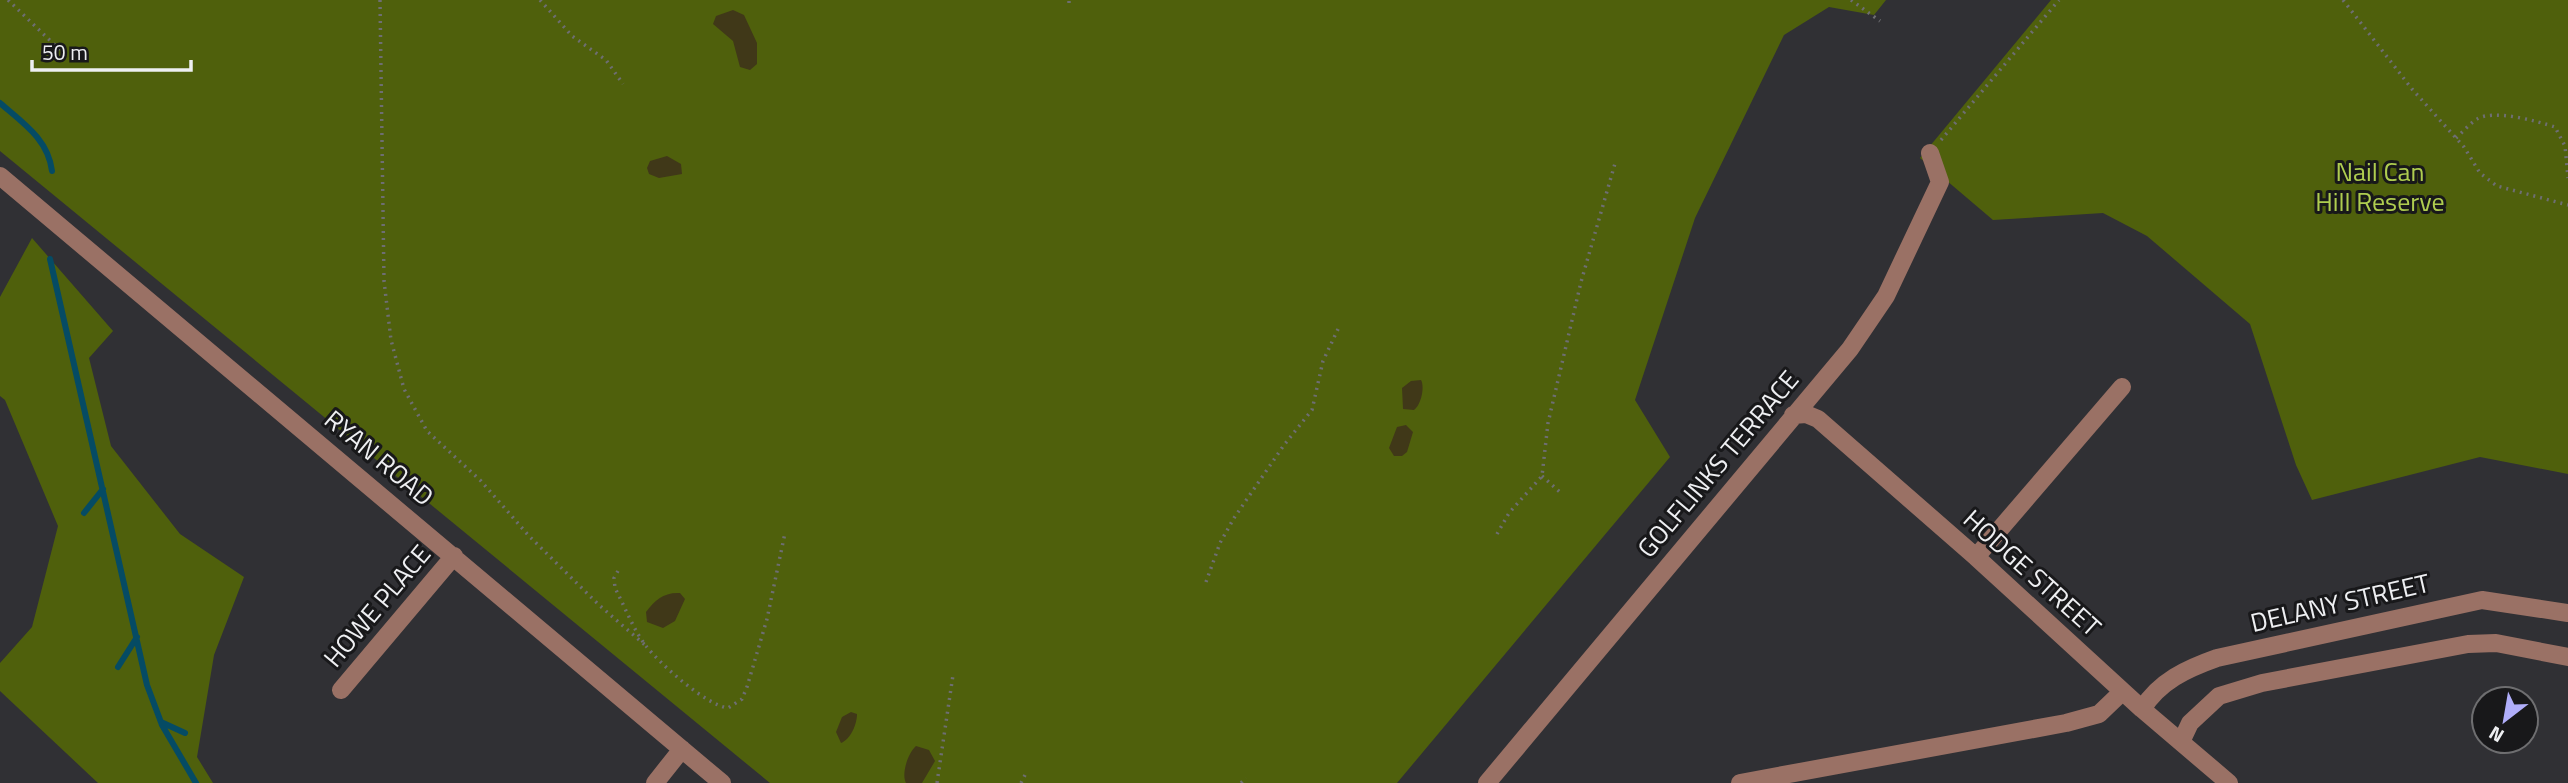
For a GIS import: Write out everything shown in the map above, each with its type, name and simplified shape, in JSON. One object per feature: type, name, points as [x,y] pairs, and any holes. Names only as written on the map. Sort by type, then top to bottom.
[{"type":"street","name":"GOLFLINKS TERRACE","points":[[1487,783],[1850,349],[1886,296],[1940,182],[1930,153]]},
{"type":"street","name":"RYAN ROAD","points":[[0,176],[722,783]]},
{"type":"street","points":[[1976,557],[2122,387]]},
{"type":"street","name":"HODGE STREET","points":[[1793,415],[1806,414],[1818,419],[1976,557],[2141,709],[2230,783]]},
{"type":"street","name":"HOWE PLACE","points":[[341,690],[454,556]]},
{"type":"street","name":"DELANY STREET","points":[[2141,709],[2153,693],[2184,670],[2217,658],[2440,607],[2483,600],[2568,613]]},
{"type":"street","points":[[2181,742],[2190,723],[2219,696],[2262,683],[2469,644],[2496,643],[2568,657]]},
{"type":"street","points":[[1740,783],[2066,723],[2099,714],[2123,692]]},
{"type":"street","points":[[655,783],[682,750]]},
{"type":"path","points":[[8,0],[62,52]]},
{"type":"path","points":[[380,0],[384,281],[391,340],[404,389],[427,431],[481,481],[529,536],[581,587],[713,704],[728,708],[736,705],[747,687],[760,644],[785,533]]},
{"type":"path","points":[[540,0],[572,36],[606,60],[623,84]]},
{"type":"path","points":[[1851,0],[1880,21]]},
{"type":"path","points":[[1930,153],[2059,0]]},
{"type":"path","points":[[2343,0],[2412,89],[2456,138],[2480,173],[2497,186],[2568,205]]},
{"type":"path","points":[[2456,138],[2477,118],[2494,115],[2555,127],[2565,146],[2568,178]]},
{"type":"path","points":[[1497,534],[1509,513],[1542,476],[1548,423],[1575,306],[1616,160]]},
{"type":"path","points":[[1206,582],[1220,543],[1234,518],[1312,410],[1323,361],[1339,327]]},
{"type":"path","points":[[1542,476],[1561,493]]},
{"type":"path","points":[[618,571],[614,578],[615,588],[645,645]]},
{"type":"path","points":[[937,783],[953,676]]},
{"type":"path","points":[[1021,783],[1026,773]]},
{"type":"path","points":[[1241,783],[1246,778]]},
{"type":"green space","points":[[0,0],[1886,0],[1874,15],[1829,7],[1784,35],[1695,218],[1635,400],[1670,457],[1397,783],[770,783],[0,151]]},
{"type":"green space","name":"Nail Can Hill Reserve","points":[[2051,0],[2568,0],[2568,474],[2480,457],[2312,500],[2296,465],[2250,324],[2147,236],[2103,213],[1993,220],[1920,158]]},
{"type":"green space","points":[[32,238],[113,331],[89,358],[111,446],[180,534],[244,577],[214,655],[197,757],[213,783],[98,783],[0,691],[0,663],[32,627],[58,526],[5,400],[0,396],[0,297]]},
{"type":"sand","points":[[733,10],[744,15],[757,43],[757,64],[750,70],[740,67],[733,41],[713,24],[716,16]]},
{"type":"sand","points":[[667,156],[681,164],[682,174],[659,178],[649,174],[647,168],[650,161]]},
{"type":"sand","points":[[1421,380],[1419,404],[1414,410],[1403,409],[1402,388],[1411,381]]},
{"type":"sand","points":[[1406,425],[1413,432],[1407,452],[1402,456],[1394,456],[1389,448],[1397,427]]},
{"type":"sand","points":[[680,593],[685,599],[675,621],[663,628],[647,622],[646,612],[656,600],[665,595]]},
{"type":"sand","points":[[851,712],[857,714],[855,727],[841,743],[836,732],[842,717]]},
{"type":"sand","points":[[916,746],[929,750],[935,761],[922,783],[906,783],[906,764]]},
{"type":"waterway","points":[[0,103],[40,141],[50,160],[52,171]]},
{"type":"waterway","points":[[50,259],[147,685],[162,725],[196,783]]},
{"type":"waterway","points":[[84,513],[103,489]]},
{"type":"waterway","points":[[118,667],[137,637]]},
{"type":"waterway","points":[[161,722],[185,733]]}]
